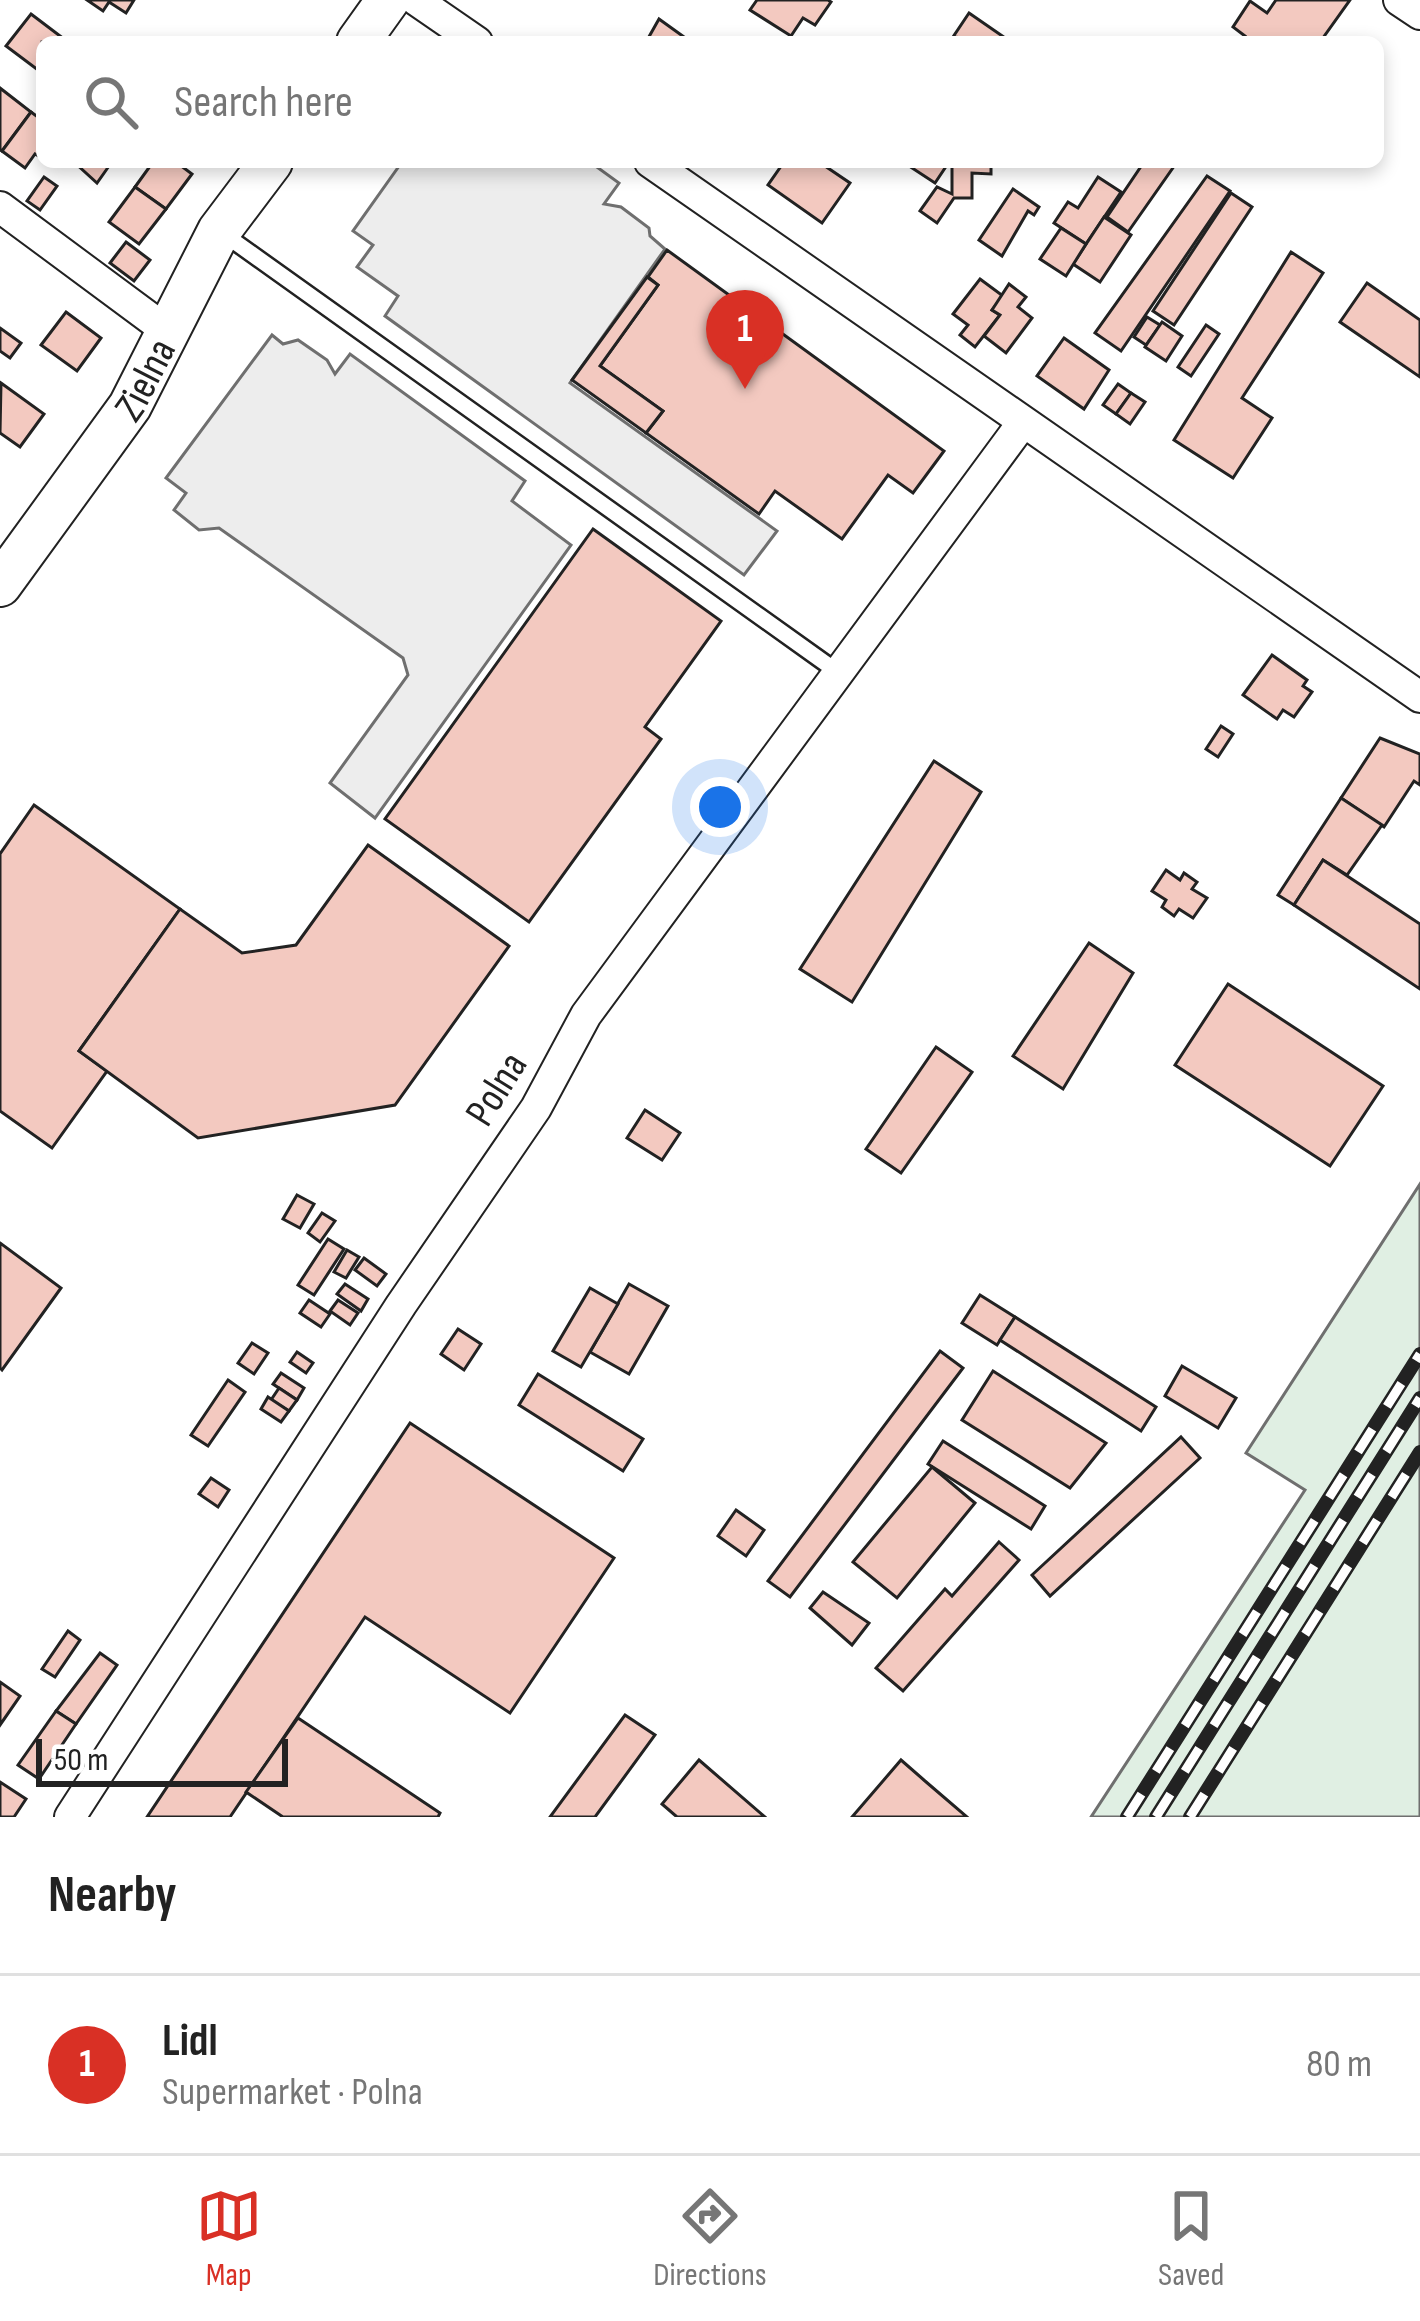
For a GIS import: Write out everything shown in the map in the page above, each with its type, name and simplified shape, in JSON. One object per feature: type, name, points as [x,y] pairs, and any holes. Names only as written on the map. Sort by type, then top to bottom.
[{"type":"street","points":[[362,36],[388,0]]},
{"type":"street","points":[[416,0],[468,36]]},
{"type":"street","points":[[1400,0],[1420,14]]},
{"type":"street","name":"Zielna","points":[[0,584],[130,406],[219,231],[266,168]]},
{"type":"street","points":[[658,168],[1021,425],[1420,698]]},
{"type":"street","points":[[0,207],[170,332]]},
{"type":"street","name":"Polna","points":[[70,1817],[388,1325],[536,1108],[586,1015],[1021,425]]},
{"type":"lane","points":[[219,231],[839,673]]},
{"type":"green space","points":[[1420,1184],[1420,1817],[1091,1817],[1305,1490],[1246,1453]]},
{"type":"shaded area","points":[[398,168],[598,168],[619,183],[604,204],[621,207],[649,228],[650,236],[665,249],[570,383],[777,531],[744,575],[385,316],[398,296],[357,267],[373,245],[353,231]]},
{"type":"shaded area","points":[[272,335],[283,344],[298,340],[327,360],[335,374],[350,354],[525,481],[512,501],[571,545],[375,818],[330,783],[408,675],[403,658],[219,528],[199,530],[174,510],[186,493],[166,478]]},
{"type":"building","points":[[87,0],[134,0],[126,13],[109,2],[103,11]]},
{"type":"building","points":[[757,0],[831,2],[815,25],[803,18],[791,36],[750,10]]},
{"type":"building","points":[[1276,0],[1350,0],[1324,36],[1245,36],[1233,27],[1250,1],[1267,13]]},
{"type":"building","points":[[969,13],[1002,36],[954,36]]},
{"type":"building","points":[[31,14],[60,36],[36,36],[36,68],[6,46]]},
{"type":"building","points":[[659,19],[683,36],[649,36]]},
{"type":"building","points":[[0,88],[31,112],[2,151],[0,149]]},
{"type":"building","points":[[31,112],[36,116],[36,155],[25,168],[2,151]]},
{"type":"building","points":[[81,168],[108,168],[97,183]]},
{"type":"building","points":[[149,168],[184,168],[192,174],[166,209],[135,187]]},
{"type":"building","points":[[780,168],[828,168],[850,183],[822,223],[768,185]]},
{"type":"building","points":[[912,168],[945,168],[935,183]]},
{"type":"building","points":[[952,168],[991,168],[991,174],[972,173],[972,198],[954,198],[937,223],[920,211],[937,187],[952,194]]},
{"type":"building","points":[[1140,168],[1173,168],[1128,232],[1107,217]]},
{"type":"building","points":[[1207,176],[1230,191],[1121,351],[1095,333]]},
{"type":"building","points":[[44,177],[57,186],[40,210],[27,201]]},
{"type":"building","points":[[1098,177],[1121,192],[1086,244],[1054,223],[1068,202],[1078,208]]},
{"type":"building","points":[[135,187],[166,209],[139,244],[109,222]]},
{"type":"building","points":[[1013,189],[1039,207],[1034,215],[1028,211],[1002,256],[979,240]]},
{"type":"building","points":[[1231,193],[1252,207],[1174,325],[1153,311]]},
{"type":"building","points":[[1104,217],[1131,235],[1100,282],[1073,264]]},
{"type":"building","points":[[1061,228],[1086,244],[1066,276],[1040,259]]},
{"type":"building","points":[[126,242],[150,260],[134,281],[110,263]]},
{"type":"building","points":[[667,250],[944,451],[913,493],[888,475],[842,539],[775,491],[759,514],[646,433],[663,411],[600,366],[658,285],[648,277]]},
{"type":"building","points":[[1291,252],[1323,273],[1242,398],[1272,418],[1233,478],[1174,440]]},
{"type":"building","points":[[647,277],[658,285],[600,366],[663,411],[646,433],[572,380]]},
{"type":"building","points":[[980,279],[1003,296],[992,310],[1000,315],[975,347],[960,335],[968,325],[953,314]]},
{"type":"building","points":[[1367,283],[1420,320],[1420,377],[1340,322]]},
{"type":"building","points":[[1009,284],[1026,297],[1018,307],[1032,318],[1006,353],[984,336],[1000,315],[992,310]]},
{"type":"building","points":[[66,312],[101,338],[77,371],[41,345]]},
{"type":"building","points":[[1147,317],[1160,325],[1146,345],[1134,337]]},
{"type":"building","points":[[1162,322],[1182,336],[1166,361],[1145,347]]},
{"type":"building","points":[[1206,325],[1219,334],[1191,376],[1178,367]]},
{"type":"building","points":[[0,328],[21,343],[10,358],[0,351]]},
{"type":"building","points":[[1064,338],[1109,370],[1084,409],[1037,376]]},
{"type":"building","points":[[1,383],[44,414],[20,447],[0,433]]},
{"type":"building","points":[[1118,384],[1131,393],[1116,414],[1103,405]]},
{"type":"building","points":[[1131,393],[1145,402],[1130,424],[1116,414]]},
{"type":"building","points":[[593,529],[721,621],[645,727],[661,739],[529,922],[385,819]]},
{"type":"building","points":[[1272,655],[1307,680],[1303,686],[1312,692],[1294,717],[1283,710],[1277,719],[1243,695]]},
{"type":"building","points":[[1221,726],[1233,734],[1218,757],[1206,749]]},
{"type":"building","points":[[1380,738],[1420,754],[1420,785],[1414,781],[1384,827],[1341,798]]},
{"type":"building","points":[[934,761],[981,792],[852,1002],[800,969]]},
{"type":"building","points":[[1341,798],[1382,825],[1347,875],[1323,860],[1294,905],[1278,895]]},
{"type":"building","points":[[34,805],[180,909],[79,1051],[107,1071],[52,1148],[0,1111],[0,854]]},
{"type":"building","points":[[368,845],[509,946],[395,1105],[198,1138],[79,1051],[180,909],[242,953],[296,945]]},
{"type":"building","points":[[1323,860],[1420,924],[1420,989],[1294,905]]},
{"type":"building","points":[[1166,870],[1180,880],[1184,873],[1197,882],[1192,889],[1207,898],[1193,918],[1179,909],[1174,916],[1162,907],[1166,900],[1152,891]]},
{"type":"building","points":[[1089,943],[1133,973],[1063,1089],[1013,1056]]},
{"type":"building","points":[[1228,984],[1383,1086],[1330,1166],[1175,1065]]},
{"type":"building","points":[[936,1047],[972,1072],[901,1173],[866,1149]]},
{"type":"building","points":[[645,1110],[680,1133],[662,1160],[627,1138]]},
{"type":"building","points":[[297,1195],[314,1204],[300,1228],[283,1219]]},
{"type":"building","points":[[322,1213],[335,1221],[320,1242],[308,1233]]},
{"type":"building","points":[[328,1239],[344,1249],[314,1295],[298,1285]]},
{"type":"building","points":[[0,1243],[61,1288],[2,1370],[0,1368]]},
{"type":"building","points":[[347,1250],[359,1257],[346,1278],[334,1272]]},
{"type":"building","points":[[364,1258],[386,1274],[377,1286],[355,1270]]},
{"type":"building","points":[[345,1284],[368,1299],[361,1311],[337,1294]]},
{"type":"building","points":[[629,1284],[668,1306],[629,1374],[590,1352]]},
{"type":"building","points":[[590,1288],[618,1304],[581,1367],[553,1351]]},
{"type":"building","points":[[980,1295],[1015,1317],[997,1345],[962,1323]]},
{"type":"building","points":[[309,1300],[330,1314],[321,1327],[300,1313]]},
{"type":"building","points":[[338,1300],[358,1313],[350,1325],[330,1311]]},
{"type":"building","points":[[1015,1317],[1156,1407],[1141,1431],[1000,1340]]},
{"type":"building","points":[[458,1329],[481,1344],[464,1370],[441,1354]]},
{"type":"building","points":[[252,1343],[268,1353],[254,1374],[238,1363]]},
{"type":"building","points":[[940,1351],[963,1368],[790,1597],[768,1581]]},
{"type":"building","points":[[297,1352],[313,1363],[306,1373],[290,1362]]},
{"type":"building","points":[[1182,1366],[1236,1398],[1218,1428],[1165,1396]]},
{"type":"building","points":[[993,1371],[1106,1443],[1070,1488],[962,1420]]},
{"type":"building","points":[[281,1373],[304,1388],[297,1400],[273,1384]]},
{"type":"building","points":[[538,1374],[643,1439],[623,1471],[519,1405]]},
{"type":"building","points":[[228,1380],[245,1392],[208,1446],[191,1435]]},
{"type":"building","points":[[279,1388],[297,1400],[289,1411],[271,1400]]},
{"type":"building","points":[[268,1397],[289,1411],[281,1422],[261,1409]]},
{"type":"building","points":[[410,1423],[614,1558],[510,1713],[365,1617],[230,1817],[147,1817]]},
{"type":"building","points":[[1181,1437],[1200,1458],[1050,1596],[1032,1575]]},
{"type":"building","points":[[943,1441],[1045,1506],[1031,1529],[928,1464]]},
{"type":"building","points":[[932,1467],[975,1503],[897,1598],[853,1562]]},
{"type":"building","points":[[211,1478],[229,1490],[218,1507],[199,1494]]},
{"type":"building","points":[[736,1510],[764,1530],[746,1556],[718,1536]]},
{"type":"building","points":[[999,1542],[1019,1560],[903,1691],[876,1668],[945,1589],[952,1596]]},
{"type":"building","points":[[823,1592],[869,1623],[852,1645],[810,1608]]},
{"type":"building","points":[[68,1631],[80,1640],[55,1677],[42,1669]]},
{"type":"building","points":[[100,1653],[117,1665],[76,1724],[56,1711]]},
{"type":"building","points":[[0,1682],[20,1696],[0,1725]]},
{"type":"building","points":[[56,1711],[76,1724],[39,1779],[18,1765]]},
{"type":"building","points":[[625,1715],[655,1735],[595,1817],[550,1817]]},
{"type":"building","points":[[298,1718],[440,1813],[438,1817],[283,1817],[246,1792]]},
{"type":"building","points":[[699,1760],[765,1817],[677,1817],[662,1804]]},
{"type":"building","points":[[901,1760],[925,1781],[967,1817],[852,1817]]},
{"type":"building","points":[[0,1782],[26,1799],[14,1817],[0,1817]]},
{"type":"railway","points":[[1127,1817],[1420,1354]]},
{"type":"railway","points":[[1156,1817],[1420,1398]]},
{"type":"railway","points":[[1190,1817],[1420,1452]]},
{"type":"place","name":"Lidl","points":[[745,389]]}]
